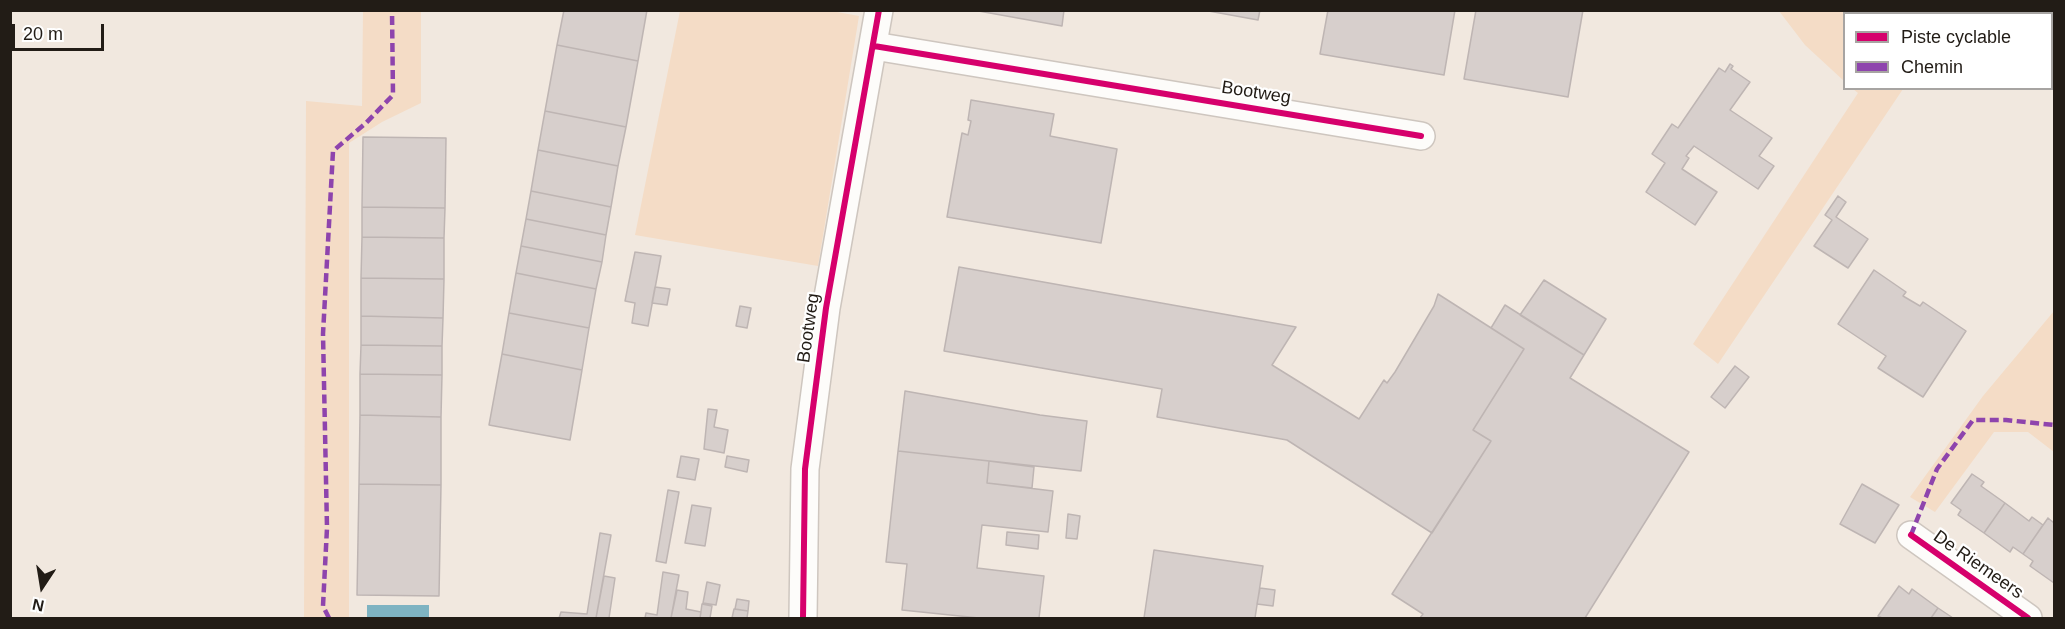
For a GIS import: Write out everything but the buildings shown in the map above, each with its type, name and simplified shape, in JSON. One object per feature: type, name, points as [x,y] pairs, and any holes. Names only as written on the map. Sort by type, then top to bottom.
[{"type":"street","name":"Bootweg","points":[[803,618],[805,469],[826,308],[879,10]]},
{"type":"street","name":"Bootweg","points":[[874,45],[1421,136]]},
{"type":"street","name":"De Riemeers","points":[[1911,535],[2028,618]]},
{"type":"shaded area","points":[[826,10],[859,16],[818,266],[635,235],[680,11]]},
{"type":"shaded area","points":[[363,11],[421,11],[421,103],[382,122],[349,143],[349,618],[304,618],[306,101],[362,106]]},
{"type":"shaded area","points":[[1779,11],[1955,11],[1843,12],[1843,80],[1805,45]]},
{"type":"shaded area","points":[[1989,11],[2054,11],[2054,72],[2053,12]]},
{"type":"shaded area","points":[[1854,90],[1902,90],[1718,364],[1693,344],[1858,93]]},
{"type":"shaded area","points":[[2054,311],[2054,452],[2028,432],[1994,432],[1935,512],[1910,497],[1983,396]]},
{"type":"water","points":[[367,605],[429,605],[429,618],[367,618]]},
{"type":"marked path","points":[[329,618],[323,606],[327,528],[323,334],[333,151],[366,123],[393,95],[392,10]]},
{"type":"marked path","points":[[1911,535],[1937,469],[1973,420],[2006,420],[2054,425]]},
{"type":"cycle path","points":[[803,618],[805,469],[826,308],[879,10]]},
{"type":"cycle path","points":[[874,46],[1421,136]]},
{"type":"cycle path","points":[[1911,535],[2028,618]]}]
